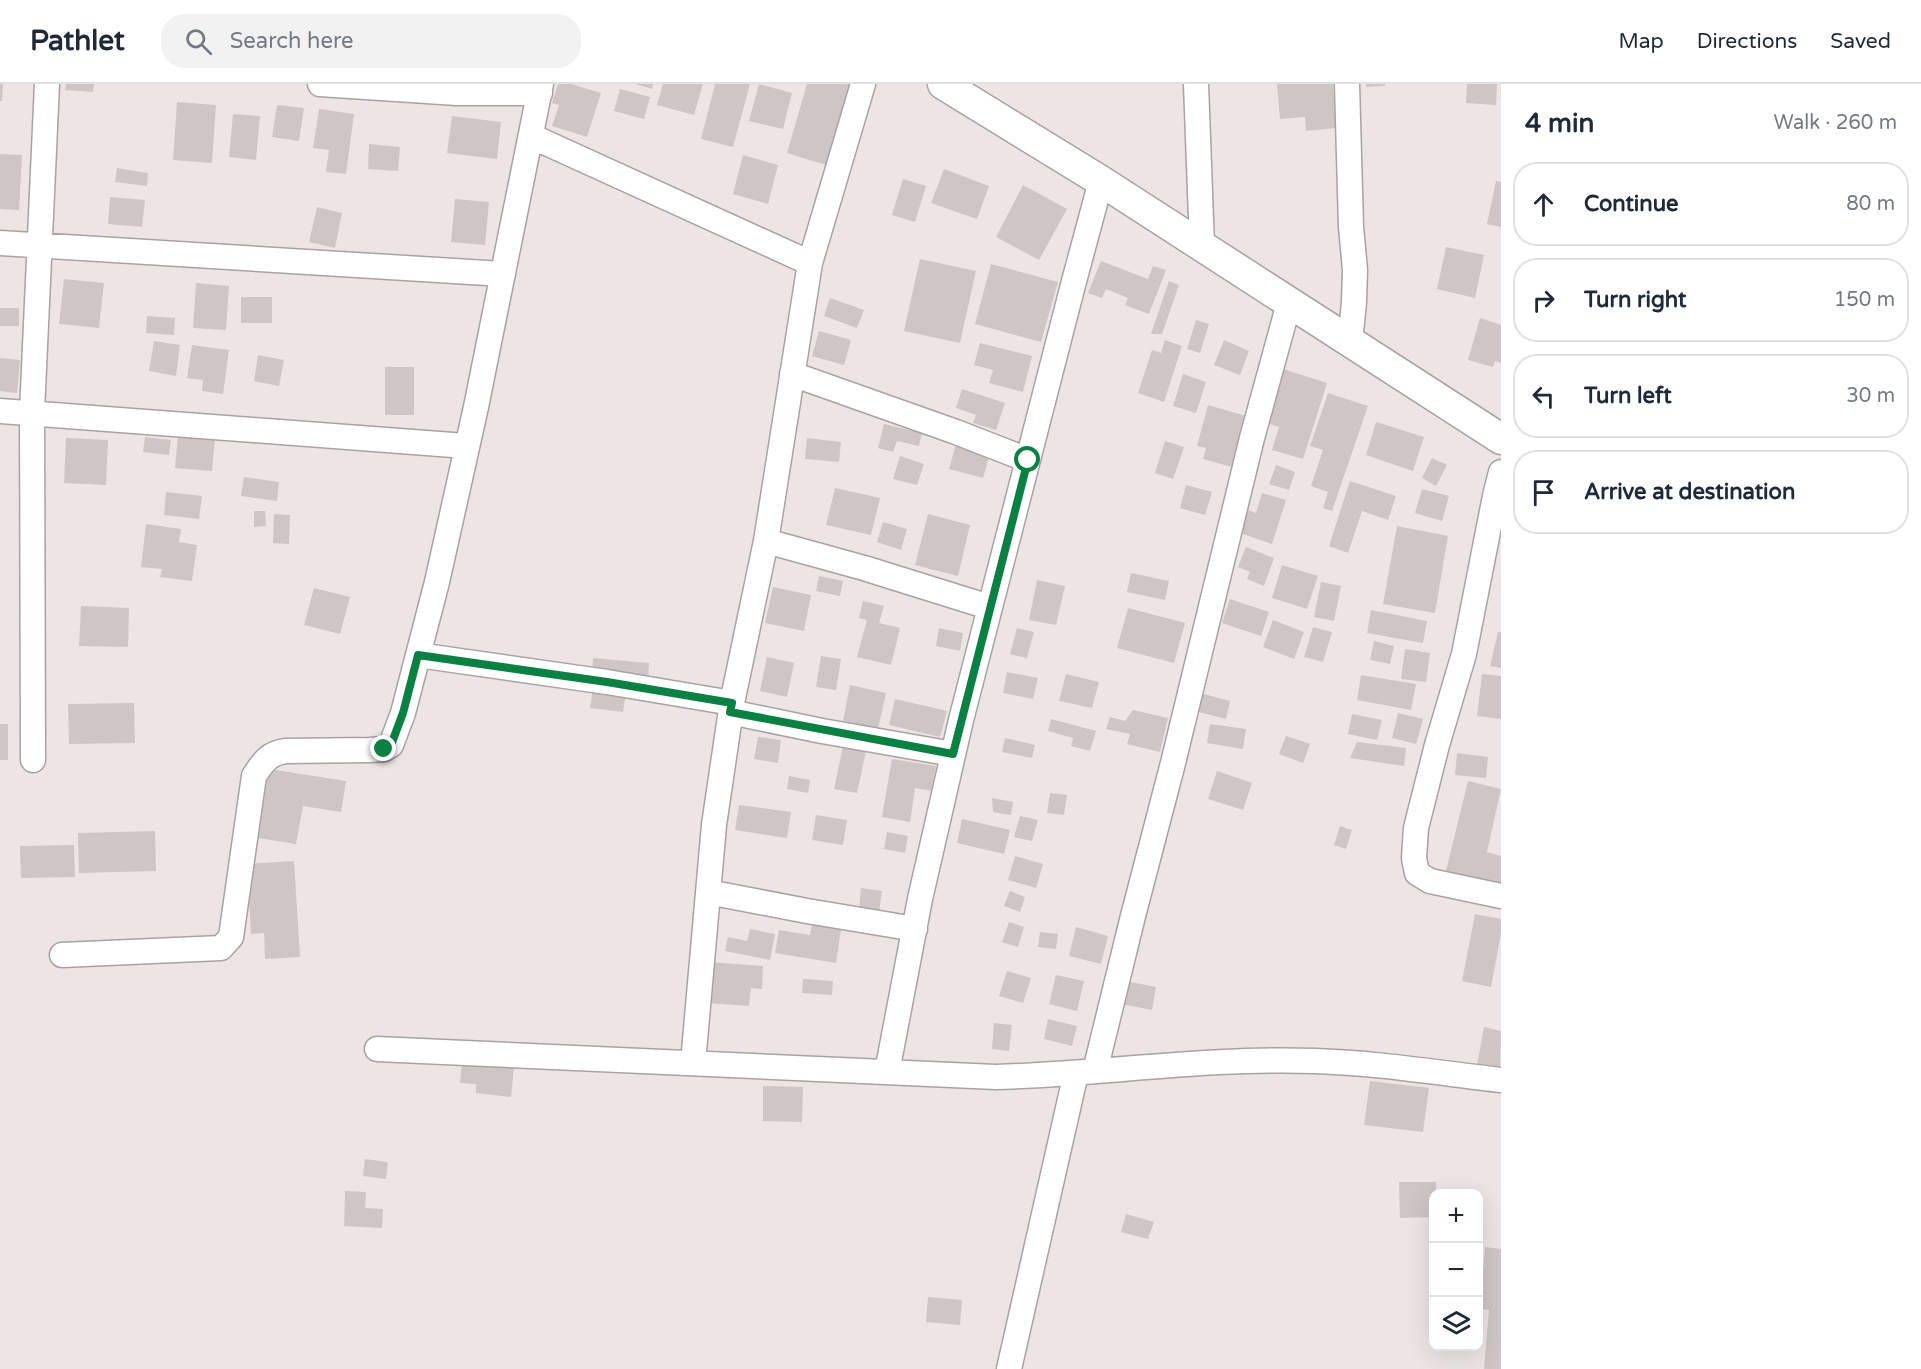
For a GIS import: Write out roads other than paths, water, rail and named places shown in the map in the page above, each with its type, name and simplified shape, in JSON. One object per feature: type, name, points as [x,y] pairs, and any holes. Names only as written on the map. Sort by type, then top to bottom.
[{"type":"street","points":[[33,760],[32,412],[41,246],[46,84]]},
{"type":"street","points":[[63,955],[221,948],[231,937],[254,776],[265,759],[274,753],[384,749],[391,745],[403,713],[437,582],[541,89],[457,93],[320,84]]},
{"type":"street","points":[[693,1063],[714,825],[731,707],[766,541],[810,263],[863,84]]},
{"type":"street","points":[[943,84],[1101,181],[1500,436]]},
{"type":"street","points":[[1196,84],[1202,246]]},
{"type":"street","points":[[1347,84],[1351,227],[1355,270],[1350,342]]},
{"type":"street","points":[[531,136],[810,263]]},
{"type":"street","points":[[887,1072],[953,754],[989,607],[1101,181]]},
{"type":"street","points":[[0,243],[503,274]]},
{"type":"street","points":[[1009,1369],[1086,1072],[1133,916],[1173,763],[1233,511],[1289,303]]},
{"type":"street","points":[[792,374],[1028,460]]},
{"type":"street","points":[[0,411],[466,446]]},
{"type":"street","points":[[1501,472],[1464,654],[1418,818],[1413,858],[1417,873],[1430,881],[1501,896]]},
{"type":"street","points":[[766,541],[864,568],[989,607]]},
{"type":"street","points":[[418,655],[607,682],[953,754]]},
{"type":"street","points":[[708,892],[915,929]]},
{"type":"street","points":[[377,1049],[996,1077],[1236,1062],[1313,1061],[1382,1065],[1501,1080]]}]
